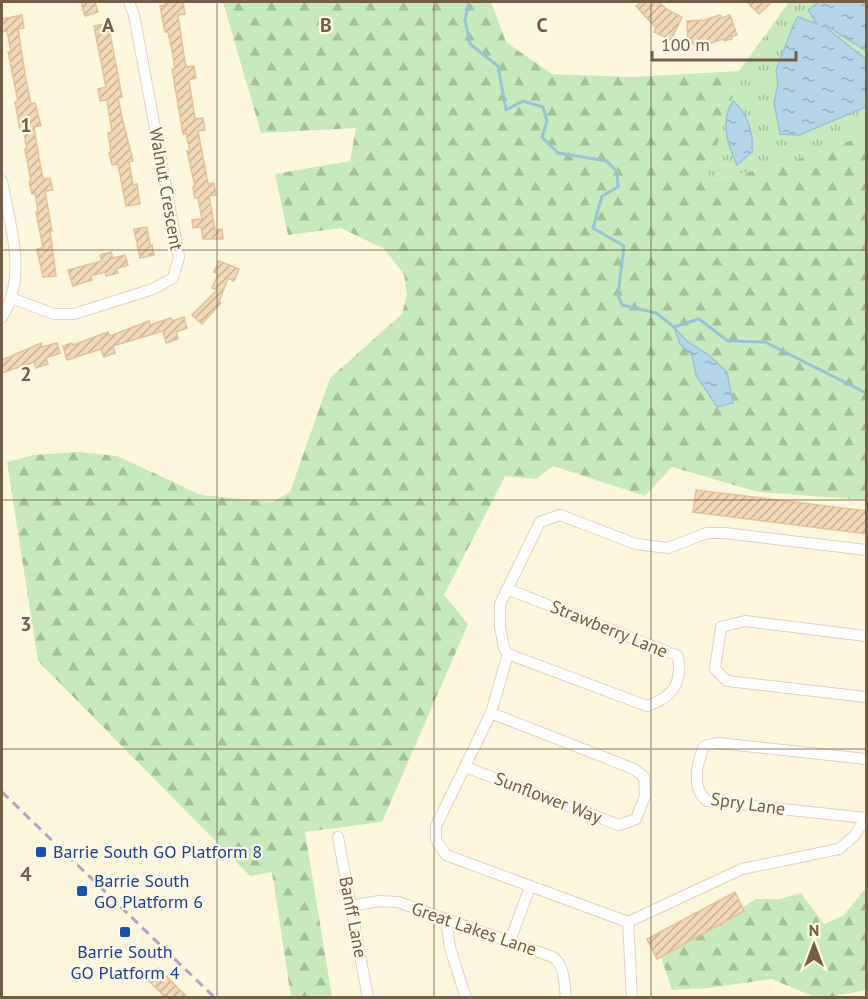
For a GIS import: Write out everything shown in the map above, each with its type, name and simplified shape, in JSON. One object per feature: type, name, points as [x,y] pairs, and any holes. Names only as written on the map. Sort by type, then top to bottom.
[{"type":"street","name":"Walnut Crescent","points":[[11,298],[54,314],[74,314],[153,289],[173,278],[179,257],[136,25],[129,2]]},
{"type":"street","points":[[2,181],[16,265],[15,284],[2,317]]},
{"type":"street","points":[[866,818],[854,836],[839,849],[742,869],[628,922],[446,855],[436,840],[436,826],[491,713],[508,654],[504,648],[500,627],[500,604],[540,522],[560,515],[636,544],[668,548],[707,533],[725,533],[867,550]]},
{"type":"street","name":"Strawberry Lane","points":[[507,589],[678,656],[680,671],[673,691],[659,702],[647,706],[508,654]]},
{"type":"street","points":[[867,636],[745,621],[721,627],[715,669],[727,681],[867,698]]},
{"type":"street","name":"Sunflower Way","points":[[465,767],[619,825],[636,819],[645,796],[644,777],[634,768],[491,713]]},
{"type":"street","name":"Spry Lane","points":[[866,818],[707,801],[700,795],[697,782],[700,755],[704,746],[718,743],[867,759]]},
{"type":"street","name":"Banff Lane","points":[[338,837],[368,998]]},
{"type":"street","points":[[510,941],[530,887]]},
{"type":"street","name":"Great Lakes Lane","points":[[351,906],[390,900],[558,960],[566,998]]},
{"type":"street","points":[[446,919],[450,948],[466,998]]},
{"type":"street","points":[[628,922],[632,998]]},
{"type":"green space","points":[[223,2],[491,2],[506,42],[552,74],[631,77],[739,71],[706,182],[784,164],[866,135],[866,500],[758,492],[672,467],[645,496],[553,466],[536,479],[505,476],[444,595],[468,624],[382,822],[305,832],[332,997],[291,997],[272,872],[250,876],[38,661],[7,462],[33,455],[79,452],[117,456],[201,495],[272,502],[290,492],[330,378],[402,314],[407,295],[404,274],[384,249],[341,228],[288,235],[275,174],[350,161],[356,128],[261,133]]},
{"type":"green space","points":[[789,2],[866,2],[866,135],[784,164],[705,182],[739,71]]},
{"type":"green space","points":[[866,888],[866,990],[830,997],[814,997],[772,979],[708,988],[672,990],[661,957],[756,899],[780,899],[801,893],[824,924],[843,916]]},
{"type":"water","points":[[819,2],[866,2],[866,51],[827,26],[866,59],[866,107],[799,135],[780,134],[774,102],[778,83],[776,70],[795,21],[798,17],[817,24],[808,10]]},
{"type":"water","points":[[733,101],[746,117],[751,131],[752,145],[752,152],[737,165],[726,133],[726,117]]},
{"type":"water","points":[[674,327],[688,342],[709,355],[727,372],[733,403],[717,407],[696,375],[692,355],[680,344]]},
{"type":"building","points":[[81,2],[95,2],[98,12],[85,16]]},
{"type":"building","points":[[165,2],[183,2],[185,14],[178,15],[184,56],[186,67],[194,66],[196,78],[189,80],[195,119],[203,118],[205,130],[198,131],[208,184],[214,183],[216,195],[209,196],[215,230],[222,229],[223,239],[203,239],[201,227],[193,228],[192,220],[202,219],[198,198],[195,198],[186,133],[183,134],[172,69],[175,69],[172,50],[168,32],[165,32],[160,6],[165,5]]},
{"type":"building","points":[[641,2],[659,2],[666,9],[682,17],[671,40],[654,32],[656,28],[636,6]]},
{"type":"building","points":[[747,2],[772,2],[759,14]]},
{"type":"building","points":[[22,15],[24,28],[18,29],[26,80],[31,104],[35,103],[41,126],[34,127],[39,158],[43,179],[50,178],[53,190],[45,191],[52,231],[50,231],[56,276],[43,277],[37,249],[43,248],[35,193],[32,194],[29,182],[31,181],[25,149],[27,149],[23,129],[20,130],[15,102],[18,101],[8,52],[11,52],[7,31],[2,32],[2,19]]},
{"type":"building","points":[[720,15],[721,18],[730,15],[737,35],[731,37],[732,39],[724,41],[723,39],[706,45],[688,44],[687,21],[705,20]]},
{"type":"building","points":[[108,23],[122,97],[118,98],[133,161],[129,162],[133,185],[137,184],[140,204],[126,206],[118,164],[112,165],[109,153],[111,152],[108,133],[112,132],[107,100],[100,101],[98,89],[106,87],[94,26]]},
{"type":"building","points":[[147,227],[154,255],[140,258],[134,229]]},
{"type":"building","points":[[111,252],[113,258],[125,255],[128,265],[116,269],[118,273],[106,276],[105,272],[91,276],[92,280],[73,286],[68,270],[102,261],[100,255]]},
{"type":"building","points":[[219,261],[239,269],[234,281],[228,278],[219,302],[221,303],[202,324],[192,315],[217,290],[212,288],[218,274],[214,272]]},
{"type":"building","points":[[184,317],[187,328],[176,332],[178,339],[166,343],[163,331],[113,346],[115,353],[104,357],[101,349],[67,360],[63,346],[72,343],[73,345],[108,332],[110,336],[149,321],[150,325],[171,318],[172,321]]},
{"type":"building","points":[[41,343],[42,347],[57,343],[60,353],[46,358],[48,364],[36,368],[34,362],[2,373],[2,360]]},
{"type":"building","points":[[696,490],[867,511],[867,534],[693,512]]},
{"type":"building","points":[[735,892],[744,911],[657,959],[647,939]]},
{"type":"building","points":[[158,968],[188,998],[166,998],[147,979]]},
{"type":"waterway","points":[[469,2],[465,20],[470,44],[498,66],[506,110],[523,101],[543,107],[547,121],[542,137],[558,153],[607,161],[617,172],[618,187],[602,196],[593,228],[624,246],[618,295],[622,305],[656,313],[674,327],[699,319],[728,341],[765,342],[866,393]]},
{"type":"railway","points":[[2,792],[215,998]]},
{"type":"place","name":"Barrie South GO Platform 8","points":[[41,852]]},
{"type":"place","name":"Barrie South GO Platform 6","points":[[82,891]]},
{"type":"place","name":"Barrie South GO Platform 4","points":[[125,932]]}]
